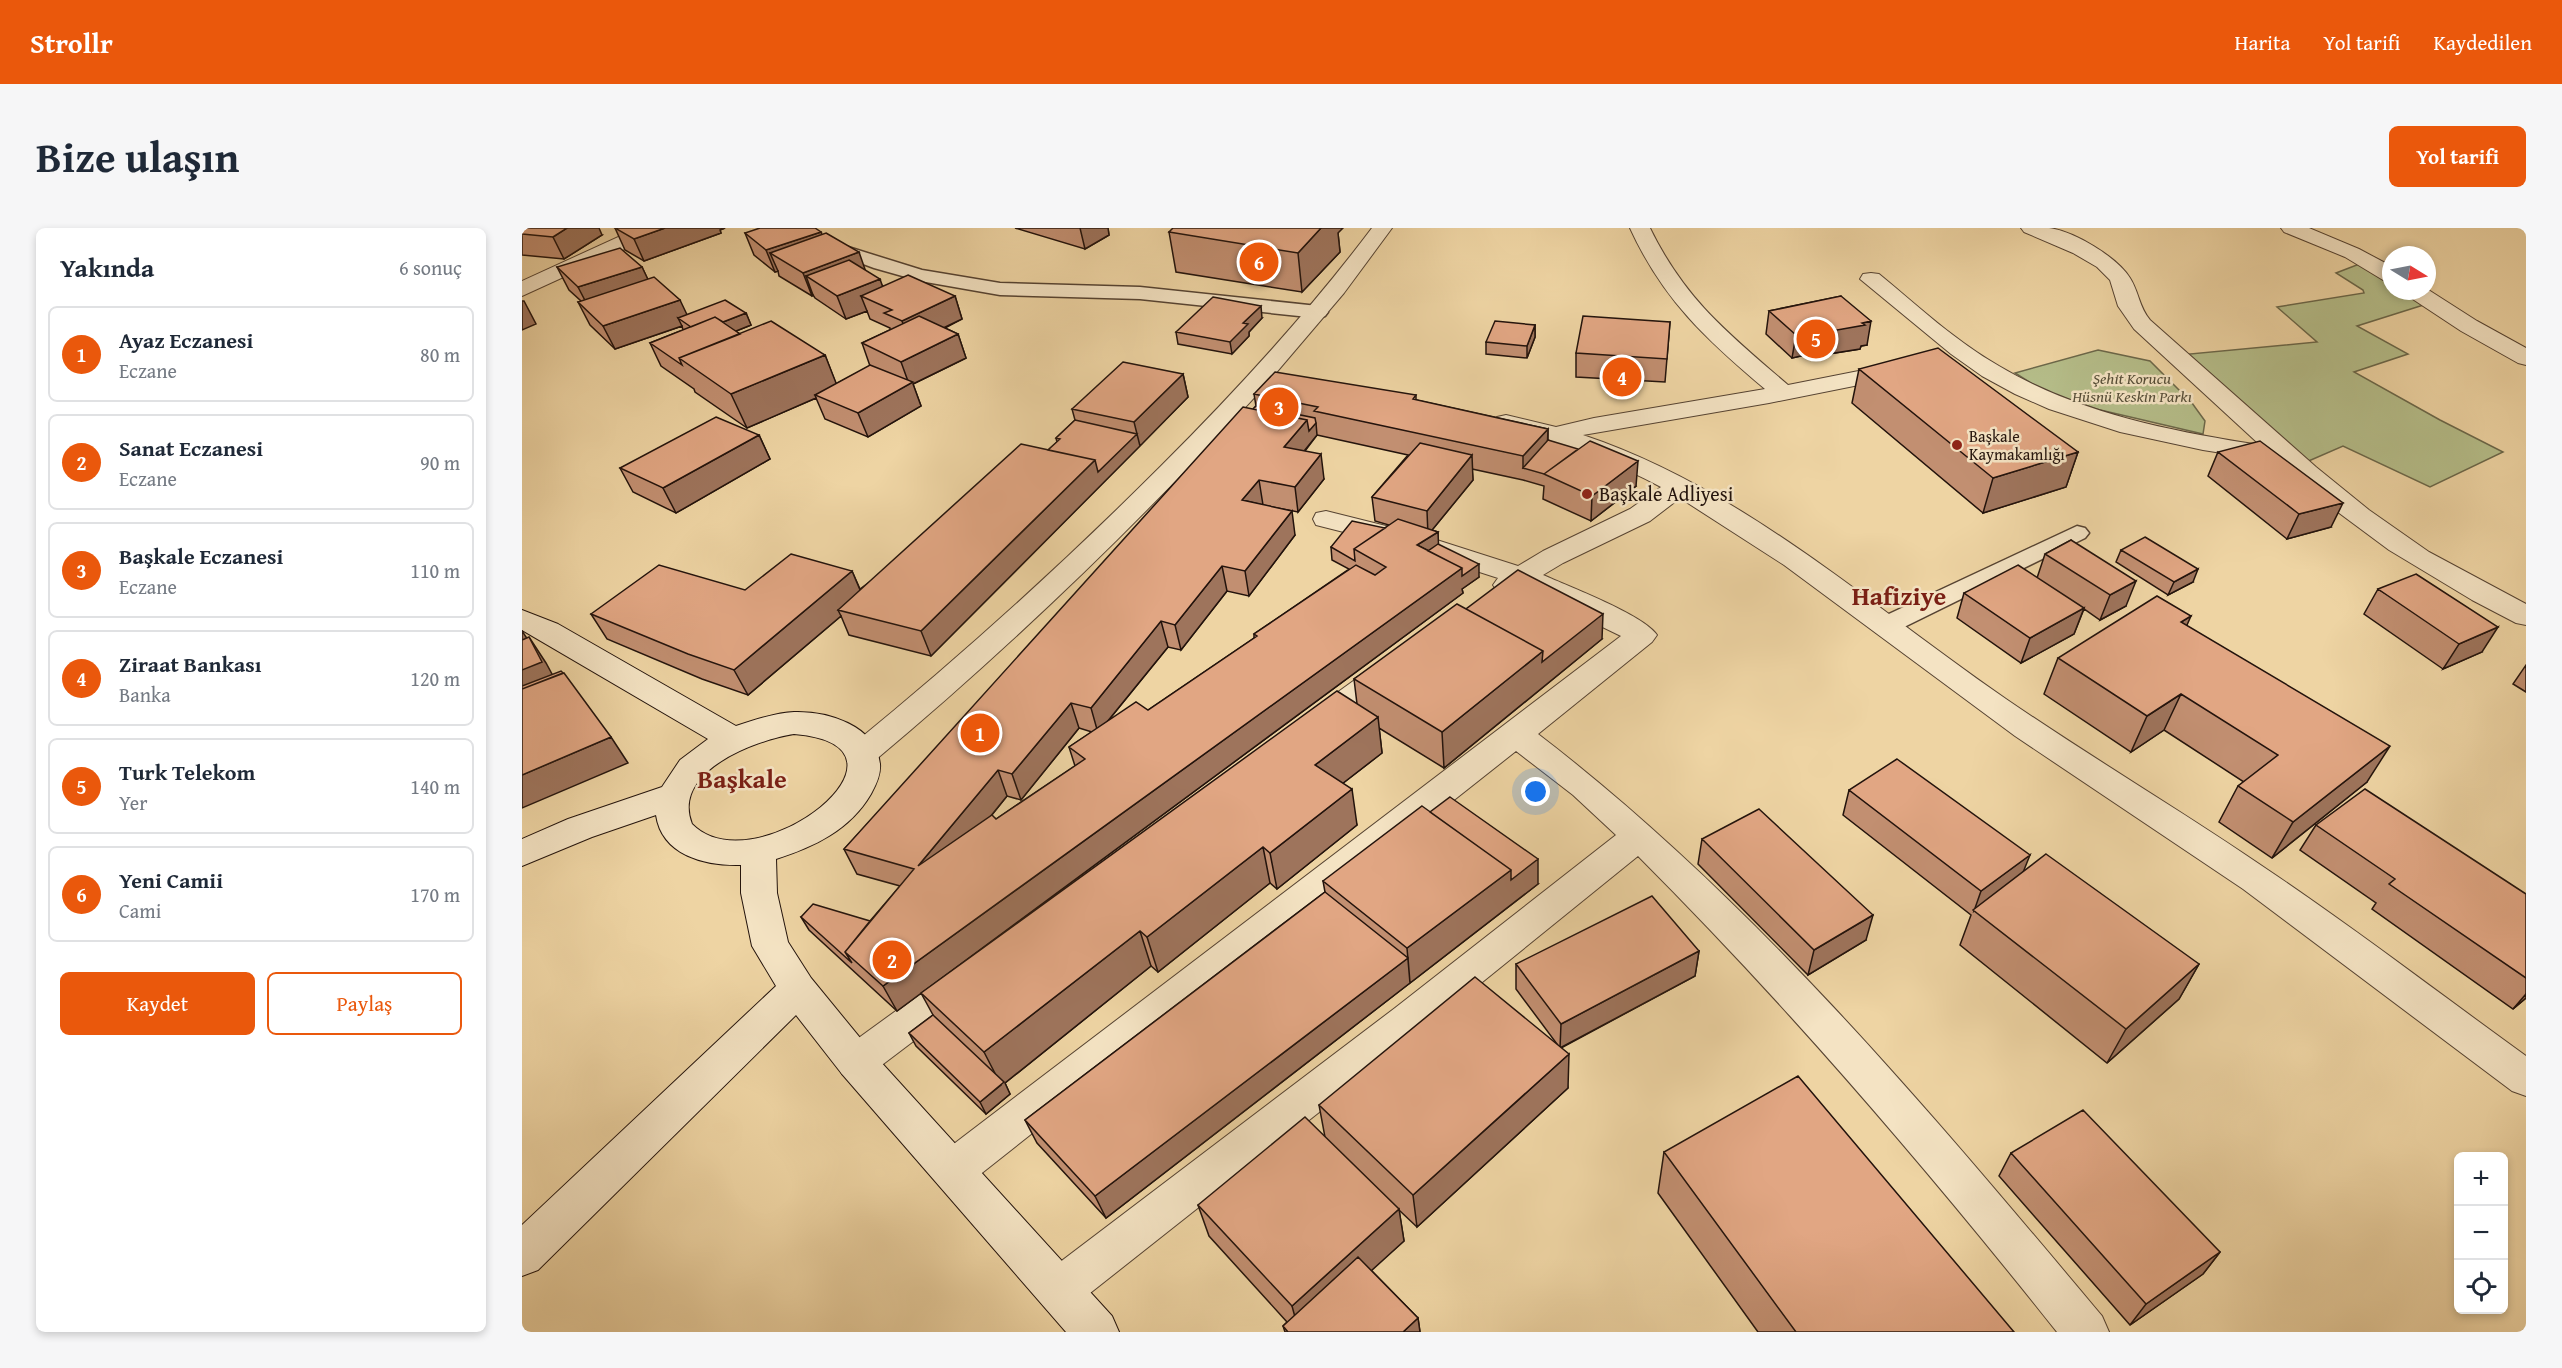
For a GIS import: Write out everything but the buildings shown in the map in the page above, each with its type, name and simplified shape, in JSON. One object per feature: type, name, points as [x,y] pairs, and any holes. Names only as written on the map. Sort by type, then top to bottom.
[{"type":"street","points":[[522,289],[655,228]]},
{"type":"street","points":[[862,754],[926,703],[1053,588],[1142,501],[1259,380],[1318,312],[1382,228]]},
{"type":"street","points":[[1640,228],[1670,283],[1684,302],[1717,335],[1784,393]]},
{"type":"street","points":[[2031,228],[2070,244],[2109,265],[2121,280],[2130,309],[2142,324],[2179,355],[2287,457],[2345,506],[2396,543],[2453,579],[2526,616]]},
{"type":"street","points":[[2291,228],[2352,253],[2382,270]]},
{"type":"street","points":[[1871,279],[1969,357],[2015,384],[2060,405],[2114,423],[2188,441],[2287,457]]},
{"type":"street","points":[[2430,300],[2469,326],[2526,358]]},
{"type":"street","points":[[1555,435],[1594,425],[1784,393],[1969,357]]},
{"type":"street","points":[[1259,380],[1340,390]]},
{"type":"street","points":[[1483,417],[1555,435],[1614,455],[1679,486],[1728,515],[1994,706],[2369,960],[2526,1079]]},
{"type":"street","points":[[1481,603],[1518,576],[1579,543],[1640,515],[1679,486]]},
{"type":"street","points":[[953,1170],[1123,1035],[1517,734],[1642,635],[1565,594],[1518,576],[1401,537],[1326,519]]},
{"type":"street","points":[[522,619],[548,630],[735,739]]},
{"type":"street","points":[[1291,742],[1414,652]]},
{"type":"street","points":[[780,724],[821,724],[844,732],[858,746],[862,754],[863,774],[848,800],[834,816],[806,834],[758,850],[712,851],[689,841],[675,826],[672,806],[674,796],[687,774],[708,754],[735,739],[780,724]]},
{"type":"street","points":[[1517,734],[1585,787],[1640,836],[1792,988],[1874,1077],[2086,1332]]},
{"type":"street","points":[[522,853],[580,828],[674,796]]},
{"type":"street","points":[[1059,1290],[1409,1019],[1640,836]]},
{"type":"street","points":[[758,850],[759,893],[770,946],[798,989],[856,1062],[1096,1332]]},
{"type":"street","points":[[856,1062],[985,967]]},
{"type":"street","points":[[522,1255],[798,989]]},
{"type":"lane","points":[[845,251],[920,275],[1000,289],[1140,293],[1318,312]]},
{"type":"lane","points":[[1885,626],[2077,533]]},
{"type":"green space","points":[[2367,261],[2382,270],[2382,300],[2430,300],[2433,302],[2357,326],[2408,354],[2354,372],[2503,452],[2430,487],[2343,446],[2297,466],[2179,355],[2317,342],[2277,307],[2364,293],[2363,290],[2336,273]]},
{"type":"green space","name":"Şehit Korucu Hüsnü Keskin Parkı","points":[[2098,350],[2150,361],[2192,403],[2205,421],[2203,434],[2096,409],[2042,390],[2015,373]]},
{"type":"place","name":"Yeni Camii","points":[[1259,262]]},
{"type":"place","name":"Turk Telekom","points":[[1816,339]]},
{"type":"place","name":"Ziraat Bankası","points":[[1622,377]]},
{"type":"place","name":"Başkale Eczanesi","points":[[1279,407]]},
{"type":"place","name":"Başkale Kaymakamlığı","points":[[1957,445]]},
{"type":"place","name":"Başkale Adliyesi","points":[[1587,494]]},
{"type":"place","name":"Ayaz Eczanesi","points":[[980,733]]},
{"type":"place","name":"Sanat Eczanesi","points":[[892,960]]},
{"type":"district","name":"Hafiziye","points":[[1899,596]]},
{"type":"district","name":"Başkale","points":[[742,779]]}]
